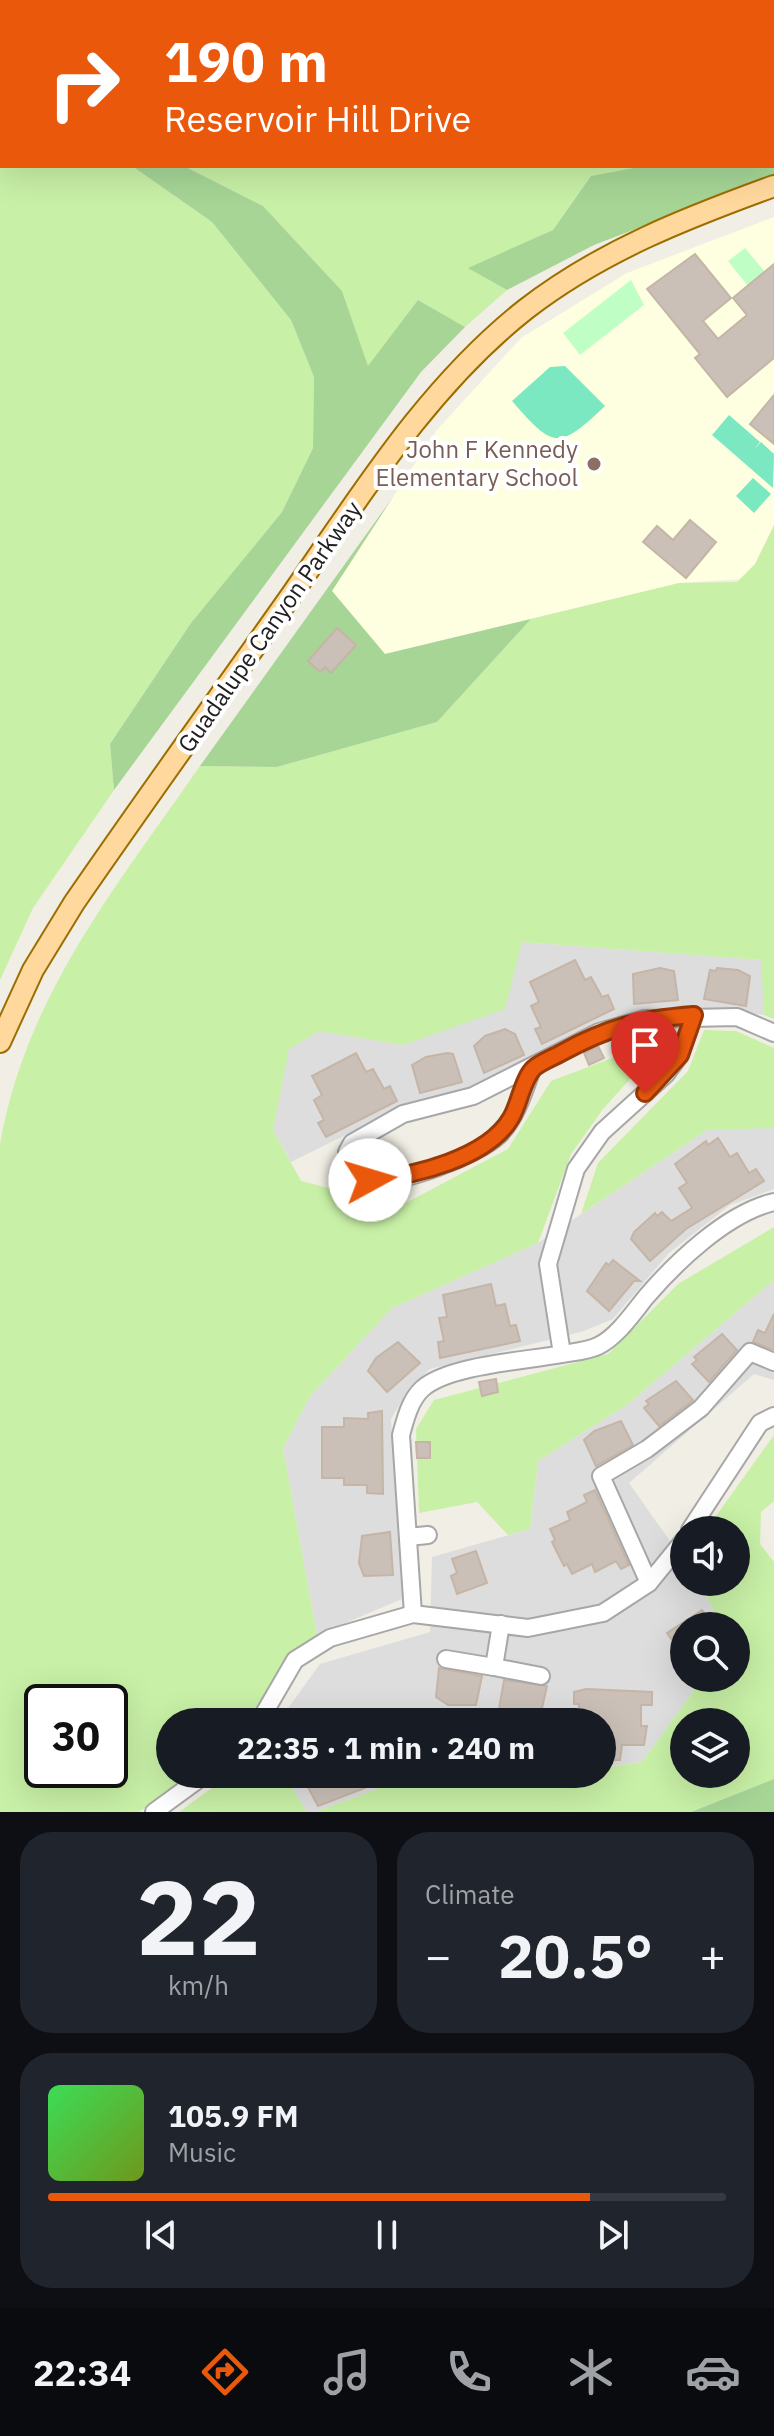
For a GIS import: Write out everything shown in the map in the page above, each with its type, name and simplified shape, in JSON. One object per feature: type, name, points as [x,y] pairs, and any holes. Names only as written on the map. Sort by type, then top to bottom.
[{"type":"main road","name":"Guadalupe Canyon Parkway","points":[[0,1042],[26,983],[69,911],[387,460],[450,379],[514,319],[587,267],[667,226],[774,186]]},
{"type":"street","points":[[532,1069],[510,1120],[497,1136],[452,1161],[407,1177],[370,1180],[354,1170],[347,1152],[352,1143],[365,1135],[403,1114],[473,1096],[532,1069],[599,1032],[644,1019],[694,1015],[737,1017],[774,1033]]},
{"type":"street","points":[[562,1354],[548,1264],[576,1169],[602,1132],[666,1074],[680,1055],[694,1015]]},
{"type":"street","points":[[413,1614],[401,1435],[407,1412],[421,1390],[447,1375],[598,1346],[625,1322],[668,1271],[702,1242],[761,1205],[774,1202]]},
{"type":"street","points":[[649,1583],[601,1476],[647,1449],[701,1408],[750,1352],[774,1362]]},
{"type":"street","points":[[699,1516],[760,1423],[774,1416]]},
{"type":"street","points":[[408,1537],[428,1535]]},
{"type":"street","points":[[267,1708],[295,1660],[330,1638],[413,1614],[510,1621],[528,1628],[603,1613],[649,1583],[670,1557]]},
{"type":"street","points":[[494,1667],[510,1621]]},
{"type":"street","points":[[446,1659],[541,1676]]},
{"type":"street","points":[[154,1812],[187,1788]]},
{"type":"shaded area","name":"John F Kennedy Elementary School","points":[[774,217],[774,561],[760,578],[679,583],[385,654],[332,591],[436,431],[521,338],[627,273]]},
{"type":"shaded area","points":[[522,942],[762,960],[764,1015],[685,1006],[638,1010],[607,1021],[471,1088],[404,1106],[291,1162],[273,1130],[288,1049],[319,1031],[403,1045]]},
{"type":"shaded area","points":[[774,1128],[774,1189],[730,1205],[669,1253],[613,1319],[581,1332],[430,1369],[410,1388],[391,1419],[402,1599],[317,1635],[283,1448],[310,1396],[392,1308],[538,1243],[707,1130]]},
{"type":"shaded area","points":[[774,1280],[774,1380],[754,1374],[629,1483],[670,1541],[670,1596],[706,1596],[714,1612],[670,1612],[670,1692],[693,1692],[681,1708],[670,1708],[670,1723],[642,1762],[616,1766],[616,1708],[288,1708],[320,1664],[430,1632],[432,1557],[530,1529],[538,1461],[628,1404]]},
{"type":"shaded area","points":[[292,1788],[377,1788],[314,1812],[307,1812]]},
{"type":"green space","points":[[0,168],[135,168],[212,222],[291,320],[314,377],[313,448],[282,512],[191,623],[110,744],[114,790],[33,908],[0,980]]},
{"type":"green space","points":[[135,168],[188,168],[263,206],[342,291],[368,366],[418,300],[465,327],[421,372],[114,790],[110,744],[191,623],[282,512],[313,448],[314,377],[291,320],[212,222]]},
{"type":"green space","points":[[188,168],[633,168],[591,176],[553,230],[469,268],[507,290],[465,327],[418,300],[368,367],[342,291],[263,206]]},
{"type":"green space","points":[[633,168],[774,168],[774,176],[594,245],[507,290],[468,268],[553,230],[591,176]]},
{"type":"green space","points":[[745,248],[765,272],[748,286],[728,261]]},
{"type":"green space","points":[[631,280],[644,305],[580,355],[563,333]]},
{"type":"green space","points":[[565,366],[605,406],[576,431],[556,438],[537,428],[512,401],[550,367]]},
{"type":"green space","points":[[729,415],[760,442],[754,449],[761,442],[774,454],[773,488],[712,435]]},
{"type":"green space","points":[[753,478],[771,494],[754,513],[736,496]]},
{"type":"green space","points":[[393,497],[332,591],[385,654],[531,619],[437,722],[277,767],[200,766]]},
{"type":"green space","points":[[774,525],[774,1019],[764,1015],[761,960],[522,942],[505,1009],[403,1045],[319,1031],[289,1049],[273,1130],[301,1181],[400,1206],[508,1149],[551,1081],[668,1037],[603,1109],[571,1154],[538,1243],[392,1308],[310,1396],[283,1448],[317,1635],[290,1653],[256,1708],[156,1708],[156,1788],[173,1788],[139,1812],[0,1812],[0,1144],[13,1090],[31,1039],[79,944],[200,766],[277,767],[437,722],[531,619],[679,583],[737,582],[755,564]]},
{"type":"green space","points":[[704,1030],[736,1031],[774,1048],[774,1128],[707,1130],[581,1214],[598,1163],[688,1071]]},
{"type":"green space","points":[[774,1227],[774,1280],[628,1404],[538,1461],[530,1529],[508,1535],[477,1502],[419,1513],[416,1429],[434,1400],[608,1354],[678,1284]]},
{"type":"green space","points":[[774,1435],[774,1501],[761,1512],[760,1544],[774,1562],[774,1779],[691,1812],[314,1812],[377,1788],[616,1788],[616,1766],[642,1762],[670,1723],[670,1788],[750,1788],[750,1708],[681,1708],[693,1692],[750,1692],[750,1612],[714,1612],[706,1596],[750,1596],[750,1516],[716,1516]]},
{"type":"green space","points":[[774,1779],[774,1812],[691,1812]]},
{"type":"green space","points":[[212,1788],[292,1788],[307,1812],[179,1812]]},
{"type":"building","points":[[695,254],[731,298],[703,321],[718,339],[747,315],[733,298],[774,264],[774,358],[727,397],[695,358],[700,354],[647,289]]},
{"type":"building","points":[[774,395],[774,444],[750,424]]},
{"type":"building","points":[[690,520],[716,542],[686,578],[643,542],[657,526],[673,540]]},
{"type":"building","points":[[337,628],[356,645],[331,673],[325,667],[320,672],[308,661]]},
{"type":"building","points":[[575,960],[585,980],[591,977],[602,997],[608,995],[614,1009],[542,1044],[535,1029],[541,1027],[531,1006],[539,1002],[530,982]]},
{"type":"building","points":[[660,968],[674,971],[678,1000],[634,1004],[633,974]]},
{"type":"building","points":[[717,968],[738,970],[750,976],[746,1006],[704,999],[710,970],[716,971]]},
{"type":"building","points":[[505,1029],[515,1034],[524,1055],[484,1073],[474,1046],[485,1036]]},
{"type":"building","points":[[598,1046],[604,1058],[589,1065],[584,1053]]},
{"type":"building","points":[[356,1053],[366,1072],[373,1069],[384,1089],[390,1086],[397,1101],[326,1137],[318,1123],[324,1120],[314,1100],[322,1095],[312,1076]]},
{"type":"building","points":[[453,1054],[462,1082],[420,1093],[412,1065],[426,1057]]},
{"type":"building","points":[[718,1138],[730,1157],[737,1153],[749,1173],[756,1169],[764,1181],[686,1229],[650,1261],[631,1239],[634,1232],[655,1213],[657,1216],[662,1212],[671,1221],[692,1208],[679,1188],[687,1183],[675,1164],[706,1141],[708,1145]]},
{"type":"building","points":[[613,1260],[640,1281],[634,1281],[609,1311],[587,1291],[606,1263],[609,1265]]},
{"type":"building","points":[[491,1284],[496,1306],[505,1304],[510,1326],[516,1325],[520,1341],[440,1358],[438,1342],[444,1341],[439,1318],[447,1317],[443,1295]]},
{"type":"building","points":[[774,1314],[774,1350],[753,1342],[758,1330],[765,1333]]},
{"type":"building","points":[[722,1334],[737,1350],[709,1382],[692,1364],[697,1360],[694,1357]]},
{"type":"building","points":[[398,1342],[420,1363],[387,1392],[368,1371],[376,1358]]},
{"type":"building","points":[[496,1379],[498,1392],[482,1396],[479,1382]]},
{"type":"building","points":[[676,1381],[693,1400],[659,1426],[644,1408],[649,1404],[646,1401]]},
{"type":"building","points":[[382,1411],[383,1494],[367,1493],[367,1485],[344,1485],[344,1478],[322,1478],[322,1427],[344,1427],[344,1418],[368,1419],[368,1413]]},
{"type":"building","points":[[621,1421],[633,1445],[596,1466],[584,1440],[594,1431]]},
{"type":"building","points":[[416,1442],[430,1442],[430,1458],[417,1458]]},
{"type":"building","points":[[595,1490],[629,1565],[621,1569],[616,1561],[595,1572],[592,1564],[572,1574],[567,1564],[564,1566],[552,1542],[555,1540],[550,1529],[570,1520],[567,1512],[587,1502],[584,1495]]},
{"type":"building","points":[[390,1532],[393,1575],[364,1576],[359,1563],[362,1536]]},
{"type":"building","points":[[476,1551],[487,1583],[457,1594],[451,1576],[457,1573],[452,1559]]},
{"type":"building","points":[[439,1668],[482,1676],[476,1705],[448,1705],[436,1697]]},
{"type":"building","points":[[504,1680],[547,1686],[542,1708],[499,1708]]},
{"type":"building","points":[[586,1689],[652,1692],[652,1705],[641,1705],[641,1726],[647,1726],[644,1745],[622,1745],[620,1760],[616,1760],[616,1708],[579,1708],[579,1704],[574,1704],[574,1692]]},
{"type":"building","points":[[308,1788],[365,1788],[318,1806]]},
{"type":"place","name":"John F Kennedy Elementary School","points":[[594,464]]},
{"type":"route","points":[[370,1180],[407,1177],[452,1161],[497,1136],[510,1120],[532,1069],[599,1032],[644,1019],[694,1015],[680,1055],[666,1074],[645,1093]]}]
